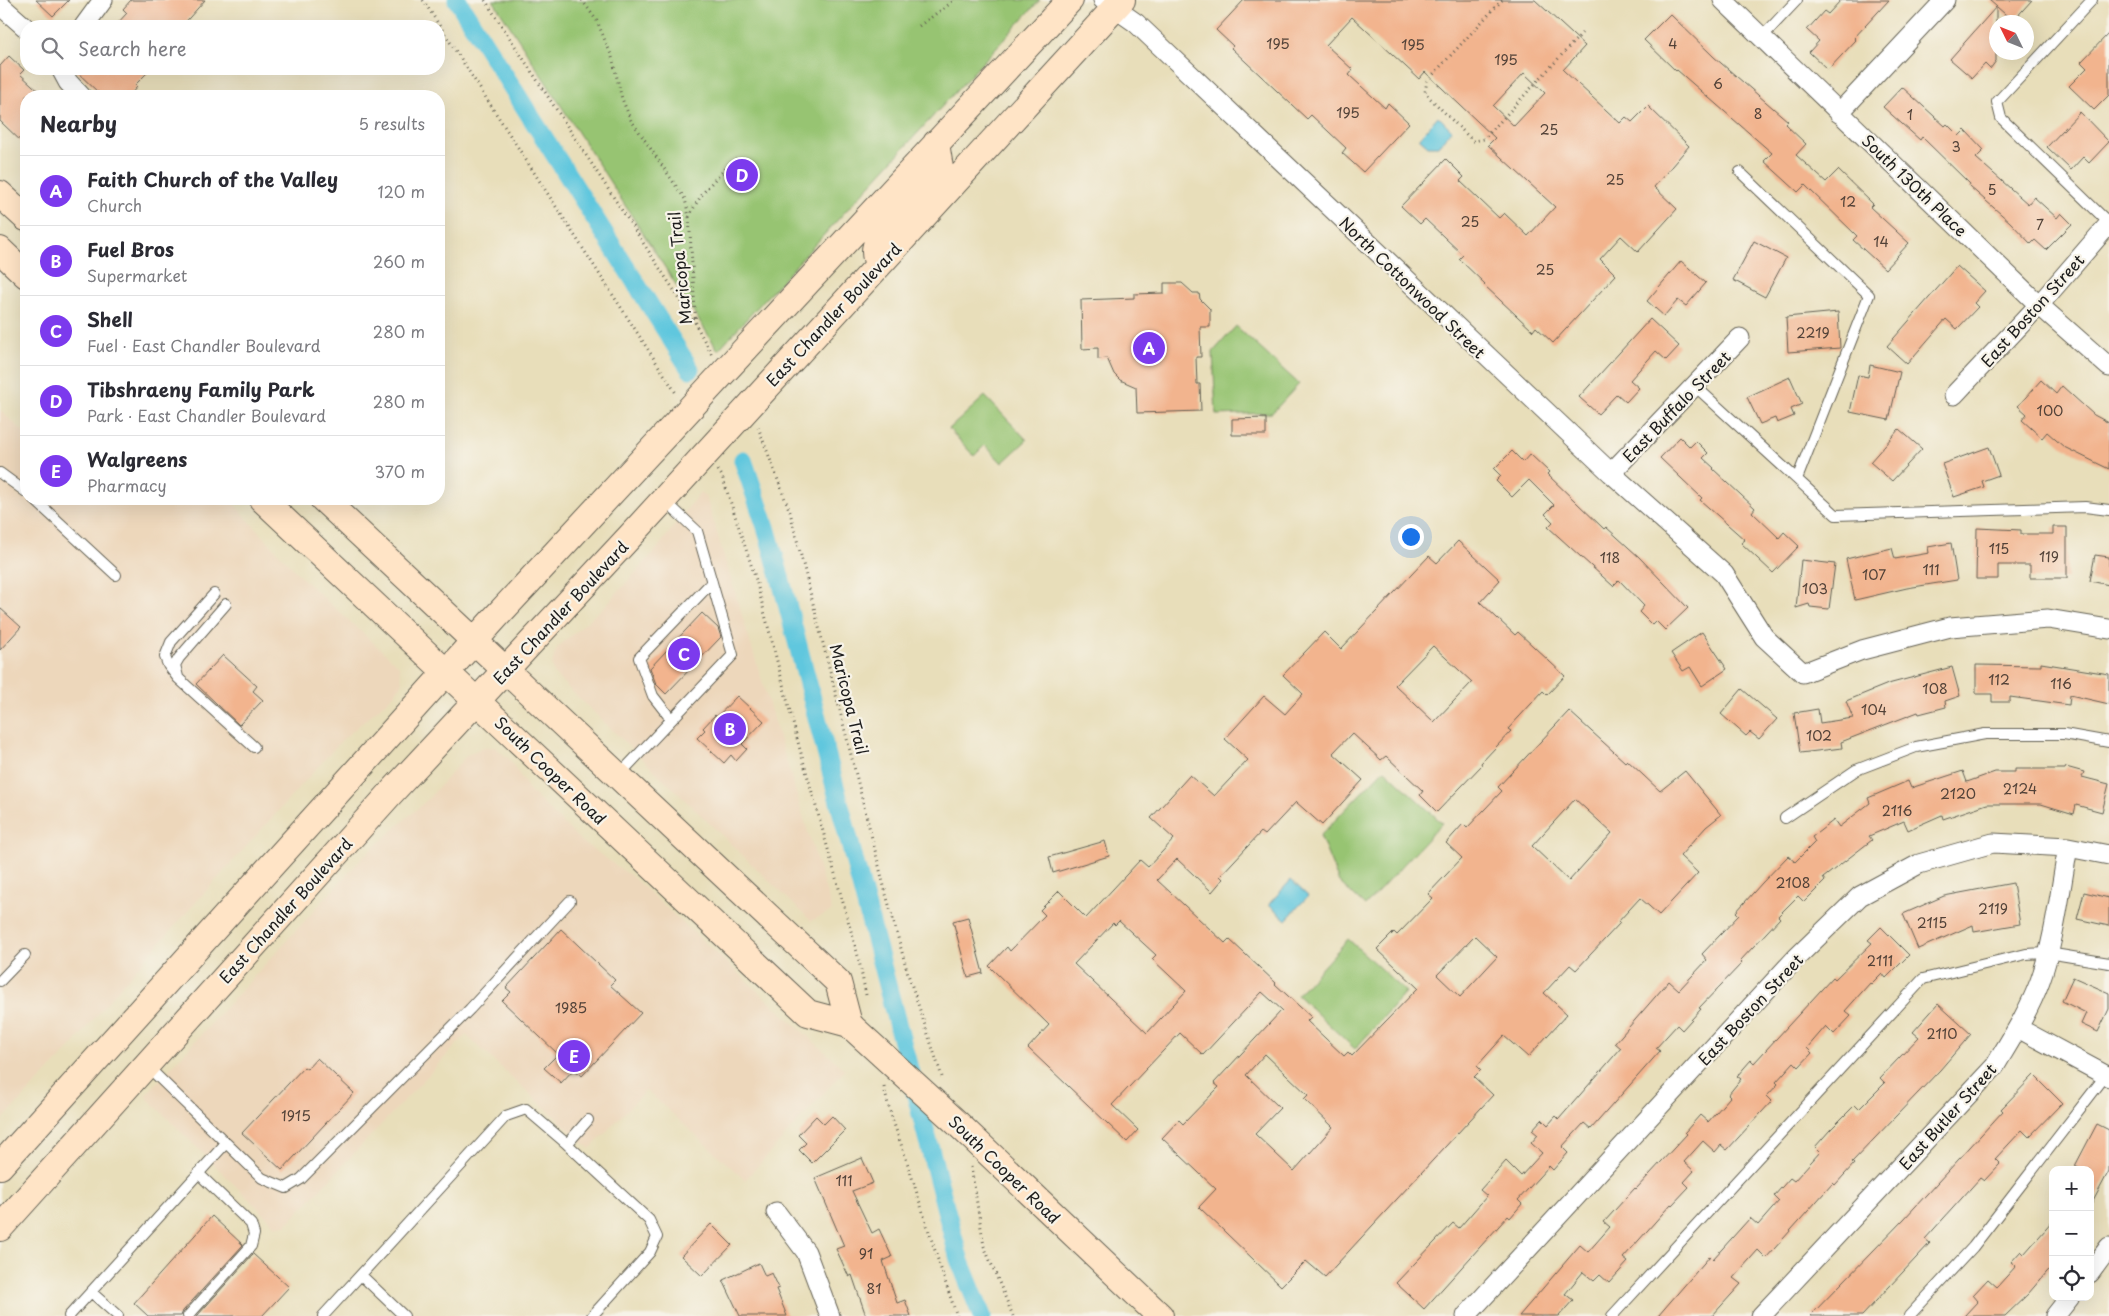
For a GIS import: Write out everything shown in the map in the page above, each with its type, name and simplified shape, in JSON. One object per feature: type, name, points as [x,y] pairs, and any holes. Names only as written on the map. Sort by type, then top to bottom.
[{"type":"main road","points":[[0,1166],[474,641],[1070,0]]},
{"type":"main road","name":"East Chandler Boulevard","points":[[0,1228],[371,815],[664,500],[1113,3]]},
{"type":"main road","points":[[879,264],[875,257],[876,244],[884,231],[940,168],[936,142]]},
{"type":"main road","points":[[0,194],[20,212]]},
{"type":"main road","points":[[0,250],[20,269]]},
{"type":"main road","name":"South Cooper Road","points":[[268,505],[808,1013],[849,1024],[891,1077],[948,1115],[1160,1316]]},
{"type":"main road","points":[[329,505],[838,982],[849,1024]]},
{"type":"main road","points":[[116,1038],[146,1065]]},
{"type":"street","points":[[88,20],[103,0]]},
{"type":"street","name":"South 130th Place","points":[[1723,0],[1763,36],[2039,305],[2109,367]]},
{"type":"street","points":[[1839,112],[1945,0]]},
{"type":"street","name":"North Cottonwood Street","points":[[1113,3],[1611,473],[1724,574],[1764,637],[1803,674],[1862,650],[1950,627],[2048,619],[2109,630]]},
{"type":"street","points":[[0,5],[20,23]]},
{"type":"street","points":[[64,75],[75,90]]},
{"type":"street","name":"East Boston Street","points":[[1954,395],[2039,305],[2109,224]]},
{"type":"street","name":"East Buffalo Street","points":[[1611,473],[1740,338]]},
{"type":"street","name":"East Boston Street","points":[[1466,1316],[1796,958],[1860,896],[1918,864],[1993,843],[2068,847],[2109,855]]},
{"type":"street","name":"East Butler Street","points":[[1761,1316],[1995,1066],[2018,1028],[2039,983],[2048,953],[2068,847]]},
{"type":"street","points":[[2018,1028],[2107,1076]]},
{"type":"street","points":[[776,1212],[806,1252],[830,1316]]},
{"type":"street","points":[[2094,1267],[2109,1246]]},
{"type":"street","points":[[2055,1316],[2067,1301]]},
{"type":"lane","points":[[1763,36],[1797,0]]},
{"type":"lane","points":[[2092,0],[1997,102],[2001,118],[2109,224]]},
{"type":"lane","points":[[1740,172],[1869,295],[1797,479]]},
{"type":"lane","points":[[1695,386],[1836,515],[2085,507],[2109,510]]},
{"type":"lane","points":[[0,473],[20,488]]},
{"type":"lane","points":[[618,775],[734,655],[697,531],[664,500]]},
{"type":"lane","points":[[40,505],[116,575]]},
{"type":"lane","points":[[671,719],[653,696],[639,658],[712,582]]},
{"type":"lane","points":[[214,594],[166,650],[165,657],[168,665],[178,678],[254,748]]},
{"type":"lane","points":[[178,678],[175,665],[179,658],[226,604]]},
{"type":"lane","points":[[1785,818],[1856,770],[1916,747],[1985,734],[2064,734],[2109,742]]},
{"type":"lane","points":[[146,1065],[262,1178],[286,1188],[301,1179],[470,1009],[570,902]]},
{"type":"lane","points":[[1612,1316],[1923,979],[2026,954],[2048,953],[2109,963]]},
{"type":"lane","points":[[0,981],[25,955]]},
{"type":"lane","points":[[1909,1316],[1973,1247],[2107,1076]]},
{"type":"lane","points":[[322,1316],[506,1116],[526,1108],[649,1220],[657,1237],[650,1252],[592,1316]]},
{"type":"lane","points":[[567,1144],[588,1120]]},
{"type":"lane","points":[[69,1316],[226,1143]]},
{"type":"lane","points":[[188,1316],[251,1246],[254,1234],[251,1224],[198,1173]]},
{"type":"lane","points":[[361,1274],[404,1316]]},
{"type":"lane","points":[[91,1292],[118,1316]]},
{"type":"path","points":[[423,0],[436,20]]},
{"type":"path","points":[[484,0],[696,324]]},
{"type":"path","name":"Maricopa Trail","points":[[582,0],[597,21],[612,57],[622,99],[631,120],[685,199],[696,324],[708,348]]},
{"type":"path","points":[[920,26],[955,0]]},
{"type":"path","points":[[1502,0],[1427,81],[1425,89],[1430,98],[1473,140],[1484,139],[1582,32]]},
{"type":"path","points":[[445,34],[673,387]]},
{"type":"path","points":[[688,217],[710,183],[739,157]]},
{"type":"path","name":"Maricopa Trail","points":[[762,433],[790,512],[886,894],[908,974]]},
{"type":"path","points":[[711,448],[756,580],[801,756],[858,956],[867,1002]]},
{"type":"path","points":[[891,1077],[889,1113],[957,1316]]},
{"type":"shaded area","points":[[0,410],[20,428],[20,505],[235,505],[302,578],[399,666],[402,683],[394,695],[342,740],[119,988],[72,1046],[0,1122]]},
{"type":"shaded area","points":[[700,492],[706,497],[832,911],[811,921],[554,674],[552,665],[558,647],[606,605],[656,550]]},
{"type":"shaded area","points":[[483,747],[495,747],[509,759],[530,791],[581,841],[631,876],[845,1070],[745,1180],[646,1090],[590,1149],[466,1035],[286,1225],[276,1226],[145,1096],[362,858],[428,799],[467,755]]},
{"type":"green space","points":[[493,0],[1040,0],[718,350]]},
{"type":"green space","points":[[1236,326],[1299,384],[1272,413],[1216,415],[1213,352]]},
{"type":"green space","points":[[985,396],[1027,440],[1002,463],[985,445],[974,456],[949,429]]},
{"type":"green space","points":[[1384,769],[1442,823],[1365,906],[1339,882],[1320,836]]},
{"type":"green space","points":[[1348,939],[1406,992],[1355,1049],[1297,995]]},
{"type":"water","points":[[1438,116],[1452,130],[1438,146],[1428,146],[1419,138]]},
{"type":"water","points":[[1291,880],[1308,896],[1286,920],[1269,904]]},
{"type":"building","points":[[36,0],[69,0],[53,16]]},
{"type":"building","points":[[131,0],[205,0],[187,20],[121,20],[127,13],[123,9]]},
{"type":"building","points":[[1244,0],[1535,0],[1585,46],[1563,70],[1620,123],[1626,117],[1632,122],[1648,106],[1689,146],[1654,187],[1677,209],[1638,252],[1621,236],[1600,259],[1616,275],[1553,343],[1536,327],[1533,331],[1484,285],[1459,259],[1463,255],[1425,219],[1420,224],[1401,206],[1446,159],[1464,177],[1460,181],[1499,218],[1504,213],[1528,236],[1555,207],[1488,145],[1495,138],[1425,72],[1419,79],[1352,17],[1326,45],[1353,70],[1349,75],[1385,108],[1388,103],[1409,123],[1363,172],[1342,153],[1346,148],[1311,115],[1307,119],[1231,48],[1233,46],[1216,30]],"holes":[[[1524,73],[1545,93],[1514,126],[1493,106]]]},
{"type":"building","points":[[1841,0],[1889,0],[1828,70],[1809,52],[1819,41],[1807,30],[1824,11],[1828,14]]},
{"type":"building","points":[[1989,0],[2032,0],[2018,15],[2006,15]]},
{"type":"building","points":[[1996,7],[1996,15],[1989,15],[1989,60],[1996,60],[1990,69],[1985,64],[1972,78],[1950,59]]},
{"type":"building","points":[[1670,14],[1714,57],[1788,121],[1785,124],[1806,144],[1796,155],[1826,182],[1838,170],[1873,204],[1870,207],[1909,243],[1885,269],[1853,240],[1857,236],[1805,185],[1798,192],[1764,161],[1772,153],[1676,71],[1644,40]]},
{"type":"building","points":[[2109,33],[2109,95],[2094,110],[2069,86],[2087,68],[2081,62]]},
{"type":"building","points":[[9,56],[20,66],[20,75],[37,90],[20,90],[20,140],[0,121],[0,66]]},
{"type":"building","points":[[80,75],[145,75],[135,85],[137,87],[134,90],[96,90]]},
{"type":"building","points":[[1902,87],[1945,126],[1947,124],[1959,136],[1965,130],[1984,150],[1976,158],[2028,204],[2034,197],[2057,218],[2061,213],[2072,224],[2046,250],[2035,240],[2031,244],[2010,222],[1969,186],[1970,184],[1922,137],[1920,140],[1883,107]]},
{"type":"building","points":[[2080,112],[2109,142],[2089,163],[2083,157],[2071,170],[2047,147]]},
{"type":"building","points":[[1754,241],[1786,258],[1765,297],[1733,280]]},
{"type":"building","points":[[1681,261],[1706,283],[1686,306],[1678,300],[1664,316],[1647,301]]},
{"type":"building","points":[[1957,266],[1985,291],[1974,303],[1978,307],[1957,329],[1946,319],[1907,364],[1887,346]]},
{"type":"building","points":[[1164,283],[1182,283],[1193,293],[1199,293],[1200,299],[1210,309],[1210,327],[1200,327],[1201,357],[1196,357],[1201,411],[1137,413],[1136,387],[1120,380],[1114,374],[1107,358],[1098,359],[1098,348],[1082,349],[1081,300],[1134,298],[1134,294],[1164,293]]},
{"type":"building","points":[[1838,312],[1840,348],[1788,352],[1786,317]]},
{"type":"building","points":[[1650,319],[1679,346],[1666,360],[1656,351],[1630,380],[1639,388],[1626,402],[1617,394],[1598,414],[1579,397]]},
{"type":"building","points":[[1870,365],[1900,372],[1889,420],[1850,412],[1858,375],[1868,377]]},
{"type":"building","points":[[1790,377],[1802,404],[1791,409],[1794,416],[1777,423],[1775,418],[1760,424],[1747,397]]},
{"type":"building","points":[[2041,380],[2056,394],[2062,386],[2094,415],[2109,423],[2109,469],[2064,447],[2047,432],[2042,438],[2022,420],[2027,414],[2018,406]]},
{"type":"building","points":[[1266,418],[1266,435],[1232,435],[1232,419]]},
{"type":"building","points":[[1899,429],[1922,449],[1892,481],[1870,462]]},
{"type":"building","points":[[1680,437],[1690,447],[1696,441],[1708,453],[1703,458],[1755,508],[1752,512],[1779,538],[1784,532],[1799,546],[1773,573],[1741,543],[1745,540],[1700,500],[1702,498],[1660,458]]},
{"type":"building","points":[[1989,447],[1999,475],[1982,481],[1984,487],[1954,497],[1942,464]]},
{"type":"building","points":[[1512,451],[1523,462],[1530,454],[1549,472],[1547,474],[1604,529],[1606,527],[1639,557],[1688,608],[1665,630],[1656,621],[1652,625],[1639,612],[1644,606],[1619,580],[1613,586],[1548,527],[1553,522],[1545,514],[1554,505],[1529,480],[1512,497],[1496,481],[1501,476],[1494,469]]},
{"type":"building","points":[[2053,527],[2067,527],[2067,578],[2030,578],[2030,565],[1998,565],[1998,579],[1976,579],[1977,528],[2021,530],[2021,534],[2053,534]]},
{"type":"building","points":[[1458,541],[1500,580],[1480,602],[1515,635],[1518,632],[1565,676],[1547,695],[1543,691],[1508,729],[1511,731],[1481,763],[1482,765],[1437,812],[1420,795],[1423,791],[1386,756],[1381,760],[1352,733],[1333,753],[1363,780],[1322,825],[1296,802],[1265,835],[1261,832],[1220,876],[1223,879],[1212,892],[1177,859],[1157,880],[1225,943],[1229,939],[1276,983],[1311,1017],[1307,1021],[1344,1056],[1348,1052],[1352,1056],[1418,988],[1377,949],[1394,932],[1397,935],[1433,898],[1428,894],[1462,858],[1446,843],[1463,824],[1467,828],[1502,791],[1498,787],[1569,711],[1660,791],[1685,771],[1721,815],[1706,827],[1680,856],[1698,873],[1659,915],[1640,898],[1618,922],[1620,923],[1576,970],[1570,965],[1544,993],[1567,1014],[1528,1057],[1504,1036],[1477,1066],[1481,1070],[1474,1077],[1493,1095],[1325,1277],[1306,1261],[1281,1286],[1199,1207],[1216,1189],[1162,1138],[1179,1120],[1183,1124],[1219,1087],[1214,1083],[1282,1010],[1262,992],[1203,1055],[1180,1033],[1112,1105],[1138,1130],[1127,1142],[1028,1048],[1049,1025],[989,966],[1007,947],[1010,951],[1045,915],[1040,910],[1059,891],[1086,918],[1140,860],[1148,867],[1174,839],[1151,818],[1190,775],[1214,796],[1248,760],[1225,739],[1264,696],[1285,714],[1303,694],[1283,675],[1324,632],[1341,649],[1429,556],[1437,563]],"holes":[[[1433,646],[1472,682],[1434,722],[1395,685]],[[1575,799],[1612,833],[1569,881],[1532,846]],[[1119,921],[1156,955],[1152,959],[1186,991],[1147,1033],[1074,964],[1113,923],[1115,925]],[[1475,936],[1497,957],[1460,997],[1437,975]],[[1265,1054],[1308,1095],[1304,1099],[1333,1127],[1294,1171],[1255,1134],[1280,1108],[1246,1075]]]},
{"type":"building","points":[[1951,543],[1957,580],[1907,588],[1855,600],[1846,559],[1892,548],[1895,559],[1929,553],[1928,547]]},
{"type":"building","points":[[2095,555],[2109,557],[2109,585],[2090,581]]},
{"type":"building","points":[[1801,560],[1835,564],[1829,609],[1810,607],[1809,604],[1796,608]]},
{"type":"building","points":[[0,608],[21,627],[0,650]]},
{"type":"building","points":[[702,613],[718,628],[721,637],[666,694],[656,684],[650,668]]},
{"type":"building","points":[[1702,632],[1727,669],[1702,686],[1690,667],[1683,671],[1671,653]]},
{"type":"building","points":[[223,655],[257,686],[253,691],[263,700],[239,725],[196,684]]},
{"type":"building","points":[[2041,663],[2109,674],[2109,704],[2070,695],[2069,705],[2010,697],[2010,702],[1992,702],[1992,694],[1976,694],[1976,665],[2041,666]]},
{"type":"building","points":[[1952,667],[1960,696],[1945,701],[1946,707],[1919,714],[1918,712],[1841,742],[1842,748],[1800,753],[1794,713],[1818,709],[1820,723],[1853,718],[1846,701],[1888,684]]},
{"type":"building","points":[[1742,689],[1777,719],[1759,739],[1750,732],[1746,736],[1721,714]]},
{"type":"building","points":[[737,696],[764,721],[742,744],[747,749],[736,761],[731,755],[724,763],[697,738],[715,715],[717,717]]},
{"type":"building","points":[[2066,767],[2084,772],[2082,777],[2109,784],[2102,812],[2076,805],[2074,814],[2041,804],[1987,804],[1943,819],[1942,815],[1908,830],[1904,821],[1869,836],[1872,840],[1823,878],[1825,881],[1804,902],[1798,896],[1778,916],[1780,918],[1740,961],[1742,963],[1699,1008],[1701,1009],[1682,1030],[1677,1025],[1656,1048],[1660,1051],[1591,1129],[1584,1123],[1562,1147],[1568,1153],[1553,1170],[1549,1166],[1518,1200],[1522,1204],[1510,1218],[1508,1216],[1424,1309],[1396,1283],[1453,1223],[1459,1228],[1487,1196],[1480,1190],[1506,1161],[1521,1176],[1542,1153],[1531,1143],[1538,1135],[1532,1130],[1542,1119],[1548,1125],[1556,1116],[1559,1119],[1621,1048],[1615,1043],[1669,981],[1679,990],[1707,960],[1702,954],[1739,915],[1736,912],[1762,883],[1788,856],[1795,862],[1815,842],[1812,837],[1834,820],[1839,827],[1870,803],[1868,798],[1908,781],[1911,788],[1963,771],[1967,782],[1995,772],[2015,772],[2015,769],[2065,769]]},
{"type":"building","points":[[1105,841],[1109,856],[1053,873],[1049,857]]},
{"type":"building","points":[[2013,883],[2020,924],[1974,932],[1973,925],[1918,949],[1903,914],[1944,896]]},
{"type":"building","points":[[2084,892],[2109,898],[2109,926],[2077,919]]},
{"type":"building","points":[[968,917],[983,973],[968,977],[953,921]]},
{"type":"building","points":[[1881,927],[1909,955],[1886,978],[1882,973],[1870,983],[1845,1011],[1851,1016],[1834,1034],[1826,1026],[1807,1048],[1812,1053],[1799,1067],[1794,1062],[1776,1082],[1778,1084],[1767,1096],[1772,1101],[1727,1150],[1721,1145],[1715,1152],[1703,1141],[1684,1162],[1694,1171],[1684,1182],[1689,1187],[1671,1204],[1623,1258],[1628,1262],[1609,1283],[1600,1275],[1594,1281],[1583,1272],[1565,1294],[1573,1300],[1559,1316],[1519,1316],[1580,1245],[1588,1252],[1610,1227],[1604,1222],[1687,1134],[1685,1132],[1700,1115],[1708,1122],[1730,1097],[1728,1095],[1741,1079],[1737,1076],[1751,1060],[1754,1063],[1833,977],[1835,979],[1872,943],[1868,940]]},
{"type":"building","points":[[561,929],[615,980],[610,985],[641,1013],[582,1076],[574,1069],[561,1083],[544,1068],[558,1054],[502,1001],[511,992],[506,988]]},
{"type":"building","points":[[2073,977],[2109,993],[2109,1009],[2098,1032],[2081,1024],[2086,1013],[2062,1001]]},
{"type":"building","points":[[1938,1004],[1971,1034],[1940,1070],[1852,1162],[1854,1164],[1835,1185],[1833,1183],[1766,1258],[1758,1250],[1733,1278],[1741,1284],[1712,1316],[1658,1316],[1710,1256],[1713,1259],[1750,1218],[1758,1225],[1779,1201],[1774,1196],[1790,1178],[1794,1181],[1820,1152],[1815,1147],[1830,1130],[1855,1105],[1859,1109],[1885,1083],[1880,1078],[1919,1037],[1913,1032]]},
{"type":"building","points":[[317,1058],[354,1093],[282,1170],[242,1133],[304,1067],[307,1069]]},
{"type":"building","points":[[2034,1075],[2062,1103],[2029,1137],[2022,1130],[1995,1159],[2000,1164],[1984,1181],[1980,1178],[1925,1239],[1930,1243],[1862,1316],[1810,1316],[1904,1219],[2003,1111],[2001,1109]]},
{"type":"building","points":[[816,1116],[824,1124],[832,1116],[845,1130],[812,1163],[799,1150],[806,1143],[798,1135]]},
{"type":"building","points":[[2097,1124],[2109,1130],[2109,1171],[2094,1199],[2094,1166],[2075,1166]]},
{"type":"building","points":[[862,1158],[873,1183],[852,1191],[872,1233],[879,1229],[892,1257],[883,1261],[897,1303],[905,1300],[911,1316],[866,1316],[852,1275],[849,1277],[836,1249],[844,1246],[815,1178]]},
{"type":"building","points":[[212,1216],[243,1245],[183,1311],[181,1316],[148,1316],[134,1303]]},
{"type":"building","points":[[711,1224],[732,1245],[702,1276],[681,1256]]},
{"type":"building","points":[[2049,1226],[2049,1270],[2028,1294],[2005,1316],[1964,1316],[1978,1301],[1973,1295],[1988,1279],[1997,1287],[2016,1266],[2011,1262],[2021,1251],[2024,1254]]},
{"type":"building","points":[[253,1254],[289,1287],[262,1316],[197,1316]]},
{"type":"building","points":[[759,1263],[765,1276],[772,1273],[779,1288],[776,1289],[787,1316],[740,1316],[723,1280]]},
{"type":"waterway","points":[[457,0],[690,369]]},
{"type":"waterway","points":[[743,460],[766,527],[779,573],[959,1259],[982,1316]]},
{"type":"place","name":"Tibshraeny Family Park","points":[[742,175]]},
{"type":"place","name":"Faith Church of the Valley","points":[[1149,348]]},
{"type":"place","name":"Shell","points":[[684,654]]},
{"type":"place","name":"Fuel Bros","points":[[730,729]]},
{"type":"place","name":"Walgreens","points":[[574,1056]]}]
